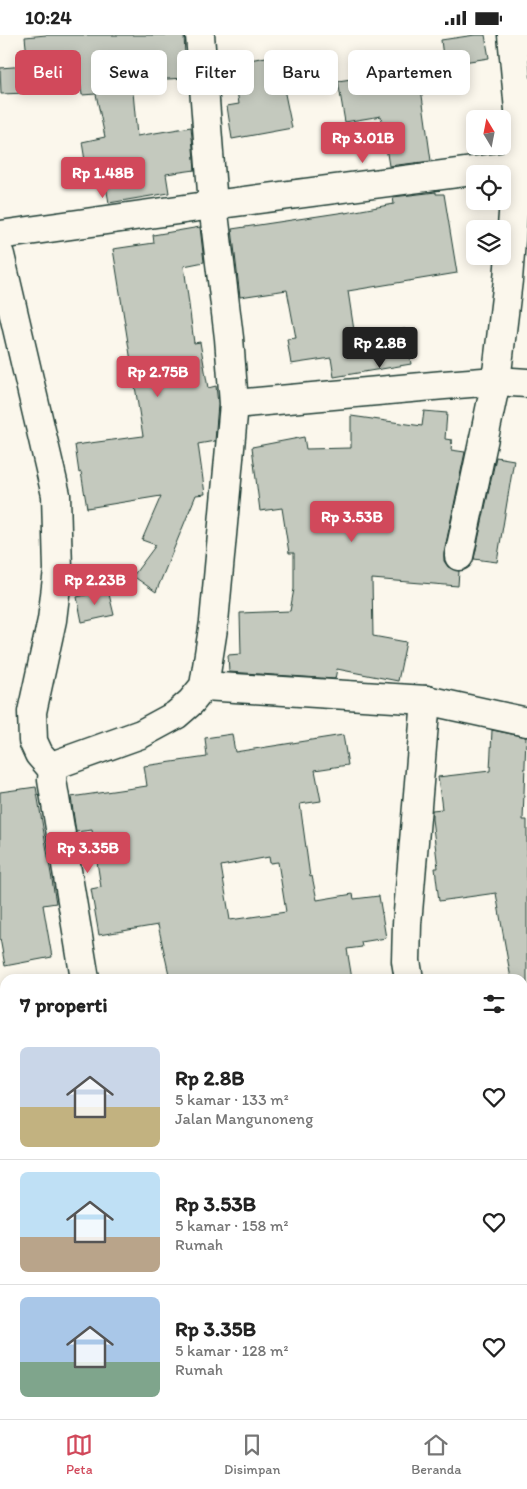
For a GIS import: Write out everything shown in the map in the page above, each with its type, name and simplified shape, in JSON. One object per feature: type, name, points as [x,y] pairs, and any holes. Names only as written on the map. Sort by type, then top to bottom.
[{"type":"street","points":[[84,974],[52,780],[53,770],[60,763],[141,733],[176,715],[191,702],[204,686],[216,604],[234,404],[229,338],[213,205],[200,35]]},
{"type":"street","points":[[459,555],[496,381],[508,280],[518,165],[524,121],[512,35]]},
{"type":"street","points":[[0,235],[518,165]]},
{"type":"street","points":[[0,255],[56,495],[58,570],[52,620],[32,712],[33,741],[39,753],[53,770]]},
{"type":"street","points":[[234,404],[496,381],[527,383]]},
{"type":"street","points":[[204,686],[426,700],[527,722]]},
{"type":"street","points":[[407,974],[407,924],[426,700]]},
{"type":"building","points":[[46,35],[184,35],[185,50],[177,50],[177,78],[167,79],[167,50],[91,50],[91,94],[82,95],[81,50],[26,50],[25,37]]},
{"type":"building","points":[[485,35],[489,58],[470,61],[470,50],[442,50],[441,40]]},
{"type":"building","points":[[264,57],[264,95],[285,95],[292,128],[232,139],[227,106],[239,104],[238,95],[254,95],[254,59]]},
{"type":"building","points":[[15,67],[15,93],[1,94],[0,68]]},
{"type":"building","points":[[348,79],[348,95],[422,95],[431,161],[389,166],[381,116],[345,122],[338,81]]},
{"type":"building","points":[[96,95],[133,95],[137,136],[191,127],[195,170],[166,174],[169,193],[109,203],[102,164],[86,167],[82,142],[105,137]]},
{"type":"building","points":[[436,192],[436,194],[444,194],[457,273],[348,291],[355,337],[405,329],[411,364],[334,377],[331,358],[291,364],[287,339],[296,338],[287,290],[240,297],[232,229],[345,213],[394,204],[393,197]]},
{"type":"building","points":[[200,227],[204,262],[184,266],[194,343],[200,342],[208,388],[216,386],[218,404],[215,441],[198,444],[205,494],[196,495],[156,592],[133,576],[156,545],[142,540],[161,496],[87,508],[75,445],[143,436],[113,249],[154,243],[153,235]]},
{"type":"building","points":[[424,411],[447,413],[445,439],[452,440],[451,450],[465,452],[444,553],[444,561],[448,567],[459,571],[458,586],[372,579],[373,636],[406,642],[398,681],[337,669],[335,679],[229,672],[228,655],[241,654],[240,613],[290,611],[294,589],[294,553],[289,553],[282,508],[260,511],[252,447],[304,437],[306,449],[351,448],[351,416],[422,426]]},
{"type":"building","points":[[496,457],[514,460],[497,562],[474,559]]},
{"type":"building","points":[[108,590],[114,615],[82,622],[77,597]]},
{"type":"building","points":[[492,730],[526,737],[523,820],[527,820],[527,974],[510,974],[496,893],[439,901],[435,868],[438,868],[432,819],[432,810],[442,809],[438,777],[490,771]]},
{"type":"building","points":[[232,734],[235,752],[343,735],[348,765],[315,770],[321,801],[300,804],[310,877],[312,876],[317,900],[353,894],[354,899],[379,896],[386,938],[361,942],[362,947],[347,949],[351,974],[169,974],[158,925],[99,935],[91,889],[101,887],[92,830],[76,832],[71,797],[147,786],[144,766],[207,757],[205,738]],"holes":[[[269,857],[270,863],[278,862],[286,912],[230,920],[221,866]]]},
{"type":"building","points":[[36,787],[56,903],[43,905],[52,957],[5,966],[0,938],[0,792]]}]
